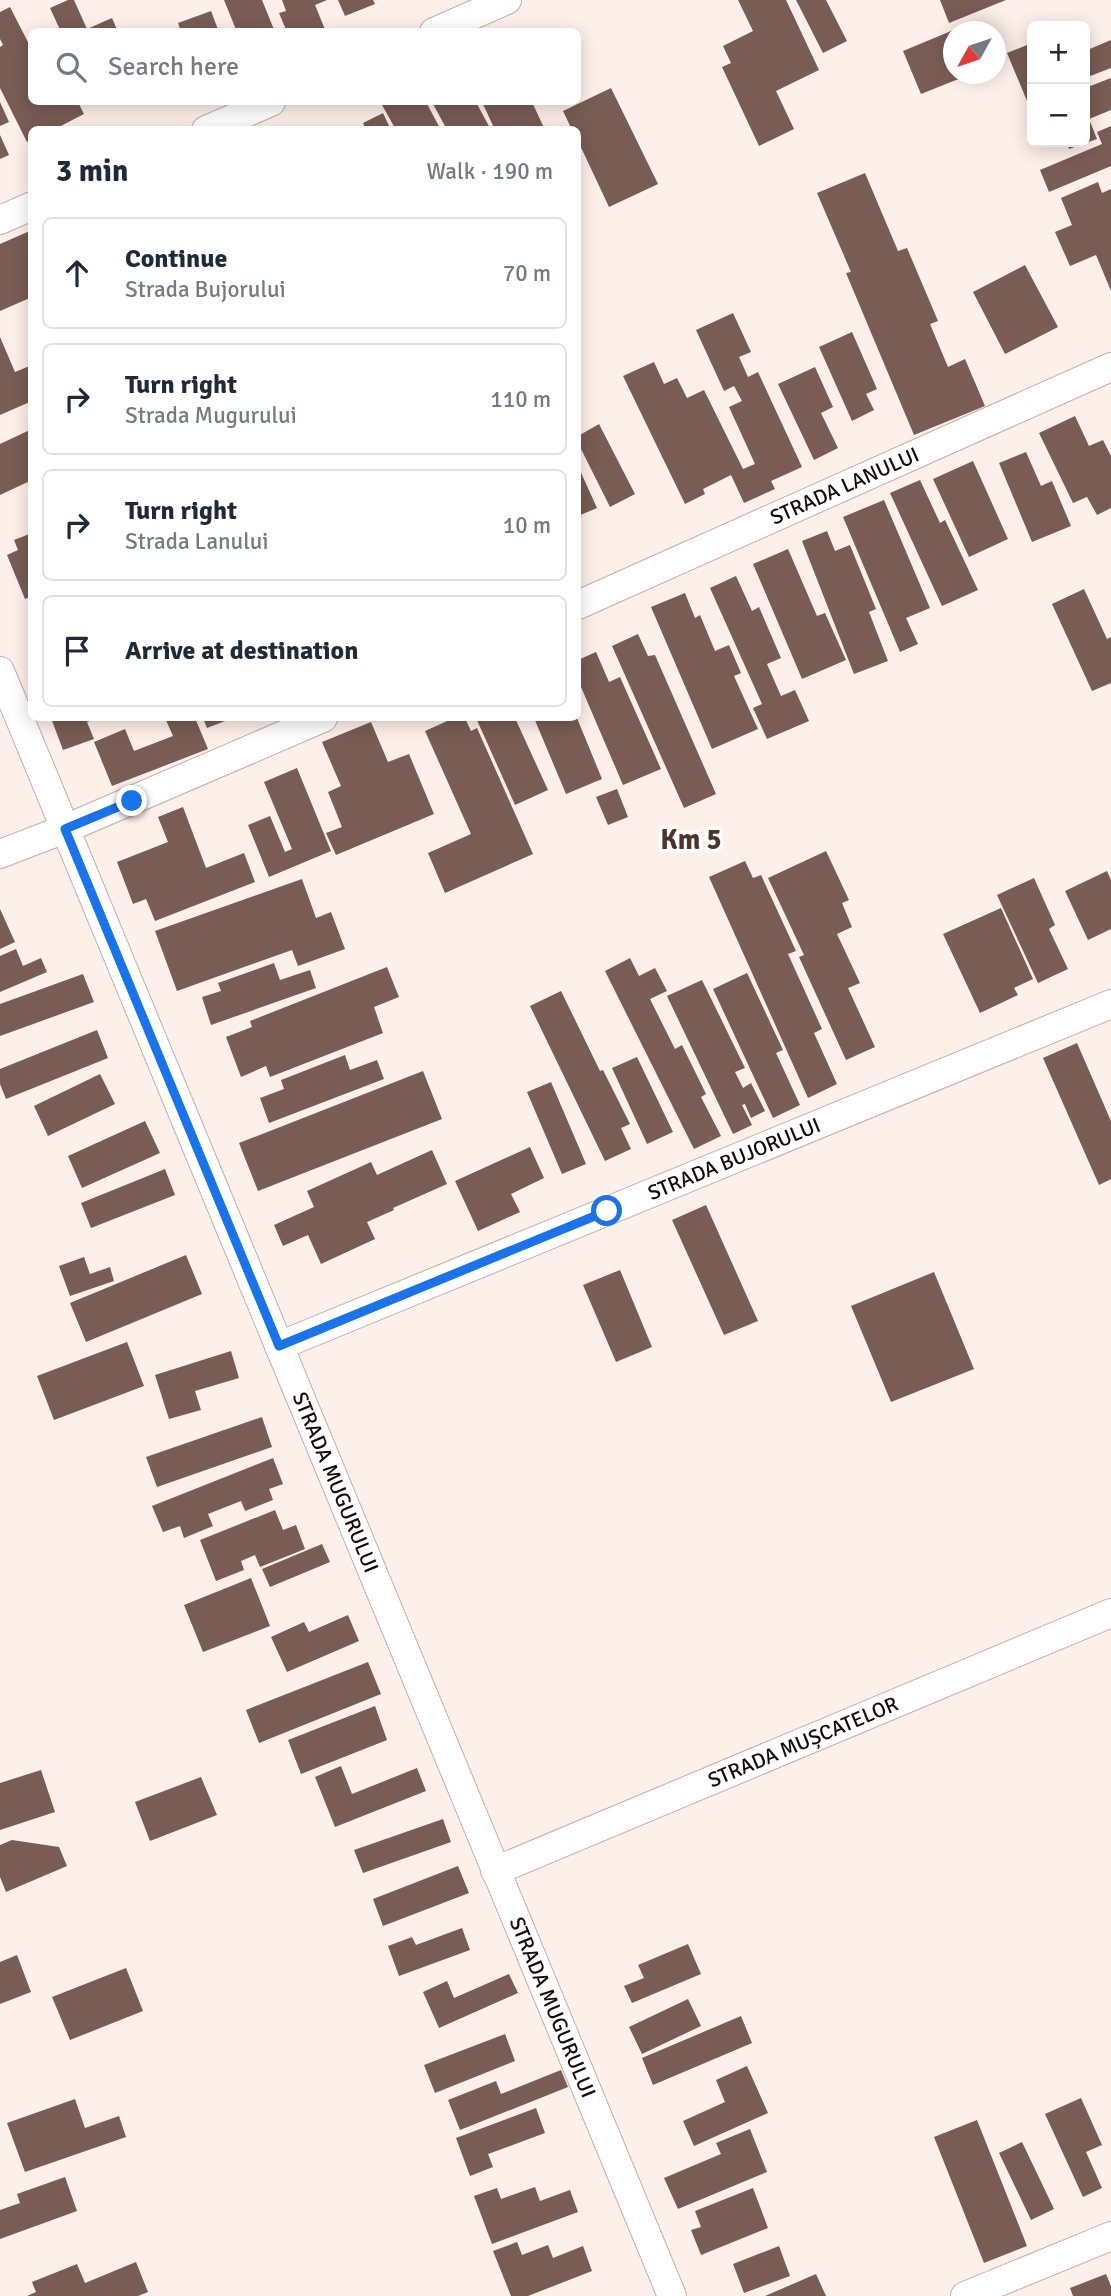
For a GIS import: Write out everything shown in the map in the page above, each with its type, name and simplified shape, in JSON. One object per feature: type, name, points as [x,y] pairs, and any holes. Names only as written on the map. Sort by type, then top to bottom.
[{"type":"street","points":[[443,28],[507,0]]},
{"type":"street","points":[[215,126],[264,105]]},
{"type":"street","points":[[0,220],[28,208]]},
{"type":"street","name":"STRADA LANULUI","points":[[581,604],[1111,367]]},
{"type":"street","name":"STRADA MUGURULUI","points":[[0,671],[671,2296]]},
{"type":"street","points":[[0,854],[65,829],[316,721]]},
{"type":"street","name":"STRADA BUJORULUI","points":[[279,1346],[1111,1004]]},
{"type":"street","name":"STRADA MUȘCATELOR","points":[[495,1871],[1111,1613]]},
{"type":"street","points":[[965,2296],[1111,2236]]},
{"type":"building","points":[[74,0],[87,28],[59,28],[50,8]]},
{"type":"building","points":[[224,0],[262,0],[273,28],[235,28]]},
{"type":"building","points":[[282,0],[327,0],[315,5],[324,28],[285,28],[279,13],[286,11]]},
{"type":"building","points":[[338,0],[373,0],[375,4],[345,16]]},
{"type":"building","points":[[738,0],[786,0],[819,70],[776,91],[794,129],[759,146],[722,67],[731,63],[723,46],[753,31]]},
{"type":"building","points":[[796,0],[826,0],[847,41],[823,53]]},
{"type":"building","points":[[940,0],[1006,0],[954,21],[948,21]]},
{"type":"building","points":[[10,7],[28,42],[28,105],[80,105],[84,114],[61,126],[28,126],[27,142],[0,88],[0,47],[3,45],[0,39],[0,12]]},
{"type":"building","points":[[211,11],[217,28],[180,28],[178,23]]},
{"type":"building","points":[[112,18],[116,28],[89,28]]},
{"type":"building","points":[[943,34],[943,84],[946,84],[921,94],[903,51]]},
{"type":"building","points":[[1111,40],[1111,68],[1090,76],[1090,49]]},
{"type":"building","points":[[1027,45],[1027,101],[1007,53]]},
{"type":"building","points":[[1111,78],[1111,110],[1090,119],[1090,86]]},
{"type":"building","points":[[611,88],[658,184],[609,207],[581,147],[581,126],[570,126],[563,111],[581,105],[581,102]]},
{"type":"building","points":[[0,102],[9,122],[0,126]]},
{"type":"building","points":[[382,105],[428,105],[439,126],[394,126]]},
{"type":"building","points":[[434,105],[478,105],[489,126],[445,126]]},
{"type":"building","points":[[483,105],[533,105],[543,126],[493,126]]},
{"type":"building","points":[[383,113],[389,126],[364,126],[363,123]]},
{"type":"building","points":[[1090,122],[1097,139],[1090,142]]},
{"type":"building","points":[[1111,126],[1111,166],[1049,192],[1040,170],[1102,144],[1097,132]]},
{"type":"building","points":[[0,135],[9,155],[0,159]]},
{"type":"building","points":[[865,173],[898,251],[907,248],[938,321],[930,324],[948,367],[965,359],[985,406],[914,435],[846,273],[851,272],[817,193]]},
{"type":"building","points":[[1098,182],[1102,193],[1111,189],[1111,291],[1096,255],[1070,266],[1055,232],[1072,225],[1061,198]]},
{"type":"building","points":[[28,232],[28,299],[0,311],[0,244]]},
{"type":"building","points":[[1025,265],[1058,327],[1005,354],[973,292]]},
{"type":"building","points":[[733,313],[751,352],[739,357],[748,377],[758,372],[802,467],[771,481],[775,489],[744,503],[731,475],[703,489],[705,494],[685,504],[623,376],[654,362],[664,384],[677,378],[687,398],[704,390],[743,469],[755,464],[729,407],[742,401],[734,386],[724,391],[696,330]]},
{"type":"building","points":[[852,332],[877,389],[866,394],[874,410],[852,421],[819,347]]},
{"type":"building","points":[[0,337],[15,372],[28,367],[28,403],[0,415]]},
{"type":"building","points":[[815,367],[833,407],[821,413],[838,448],[814,460],[778,384]]},
{"type":"building","points":[[1075,416],[1089,446],[1103,440],[1111,456],[1111,508],[1097,515],[1087,497],[1073,503],[1039,433]]},
{"type":"building","points":[[599,424],[635,494],[610,507],[581,449],[581,434]]},
{"type":"building","points":[[28,431],[28,482],[0,495],[0,444]]},
{"type":"building","points":[[1026,452],[1041,486],[1052,481],[1071,526],[1032,542],[999,463]]},
{"type":"building","points":[[973,461],[1008,539],[969,557],[933,479]]},
{"type":"building","points":[[581,473],[597,508],[581,515]]},
{"type":"building","points":[[920,480],[940,523],[945,520],[978,590],[942,606],[890,493]]},
{"type":"building","points":[[884,500],[930,608],[906,618],[918,644],[900,652],[843,517]]},
{"type":"building","points":[[827,531],[835,551],[850,545],[876,609],[869,612],[888,661],[854,674],[802,541]]},
{"type":"building","points":[[28,535],[28,598],[25,599],[7,555],[18,550],[14,540]]},
{"type":"building","points":[[788,549],[817,616],[825,613],[846,660],[802,679],[753,564]]},
{"type":"building","points":[[736,576],[752,611],[759,607],[781,658],[767,664],[781,696],[795,690],[809,721],[767,739],[753,708],[762,704],[710,588]]},
{"type":"building","points":[[1084,589],[1107,639],[1111,637],[1111,683],[1092,691],[1052,604]]},
{"type":"building","points":[[685,593],[695,618],[700,615],[715,651],[729,645],[741,673],[734,676],[758,729],[712,749],[651,607]]},
{"type":"building","points":[[638,634],[648,656],[655,655],[716,794],[684,808],[612,646]]},
{"type":"building","points":[[596,652],[609,682],[620,677],[661,769],[623,785],[581,687],[581,659]]},
{"type":"building","points":[[52,721],[90,721],[87,722],[94,739],[63,750]]},
{"type":"building","points":[[166,721],[196,721],[208,749],[112,786],[94,742],[125,729],[134,751],[173,736]]},
{"type":"building","points":[[204,721],[225,721],[207,728]]},
{"type":"building","points":[[447,721],[466,721],[471,731],[477,728],[533,854],[445,893],[428,853],[471,834],[425,731]]},
{"type":"building","points":[[477,721],[516,721],[548,790],[515,805]]},
{"type":"building","points":[[535,721],[578,721],[602,779],[566,794]]},
{"type":"building","points":[[371,722],[388,762],[409,754],[434,814],[336,855],[326,833],[342,827],[328,792],[341,786],[322,742]]},
{"type":"building","points":[[297,768],[331,851],[269,877],[248,825],[270,816],[285,852],[292,849],[264,782]]},
{"type":"building","points":[[617,789],[628,817],[608,825],[596,797]]},
{"type":"building","points":[[183,807],[206,868],[244,853],[255,882],[155,921],[146,899],[133,904],[117,862],[168,842],[158,817]]},
{"type":"building","points":[[826,851],[849,900],[842,903],[852,927],[837,934],[860,983],[848,988],[875,1047],[846,1060],[799,957],[804,955],[768,878]]},
{"type":"building","points":[[745,861],[753,878],[761,875],[796,951],[788,954],[822,1029],[814,1033],[837,1084],[808,1098],[709,877]]},
{"type":"building","points":[[1107,871],[1111,880],[1111,929],[1088,940],[1065,891]]},
{"type":"building","points":[[1034,878],[1055,925],[1049,929],[1068,969],[1038,983],[997,895]]},
{"type":"building","points":[[302,879],[316,918],[331,912],[345,949],[298,966],[292,950],[177,991],[155,931]]},
{"type":"building","points":[[1001,908],[1033,979],[1014,988],[1018,995],[980,1013],[943,934]]},
{"type":"building","points":[[0,909],[15,942],[0,949]]},
{"type":"building","points":[[16,949],[23,966],[41,958],[47,972],[0,992],[0,956]]},
{"type":"building","points":[[630,958],[639,976],[655,968],[667,991],[650,999],[675,1049],[682,1045],[706,1094],[701,1097],[721,1136],[694,1149],[605,971]]},
{"type":"building","points":[[274,963],[280,980],[310,970],[316,988],[211,1025],[202,997],[221,991],[218,983]]},
{"type":"building","points":[[387,967],[399,997],[374,1007],[383,1033],[270,1077],[266,1066],[241,1077],[226,1037],[252,1027],[250,1021]]},
{"type":"building","points":[[747,973],[783,1050],[776,1053],[800,1105],[773,1118],[713,989]]},
{"type":"building","points":[[83,974],[94,1002],[0,1036],[0,1004]]},
{"type":"building","points":[[702,980],[745,1068],[735,1072],[743,1088],[751,1083],[765,1111],[751,1118],[745,1104],[742,1105],[752,1125],[733,1134],[667,996]]},
{"type":"building","points":[[561,991],[600,1071],[603,1070],[630,1124],[621,1128],[631,1149],[605,1161],[530,1006]]},
{"type":"building","points":[[97,1030],[108,1058],[6,1099],[0,1084],[0,1069]]},
{"type":"building","points":[[1077,1043],[1111,1121],[1111,1179],[1099,1185],[1043,1058]]},
{"type":"building","points":[[345,1055],[350,1070],[377,1060],[384,1079],[269,1123],[260,1098],[284,1089],[281,1080]]},
{"type":"building","points":[[637,1057],[673,1132],[647,1144],[612,1068]]},
{"type":"building","points":[[423,1071],[442,1119],[258,1191],[239,1143]]},
{"type":"building","points":[[100,1074],[115,1104],[48,1136],[34,1106]]},
{"type":"building","points":[[551,1082],[586,1164],[562,1174],[527,1092]]},
{"type":"building","points":[[145,1121],[160,1153],[82,1188],[68,1156]]},
{"type":"building","points":[[530,1147],[544,1178],[511,1194],[520,1212],[478,1231],[455,1181]]},
{"type":"building","points":[[432,1150],[447,1184],[367,1222],[375,1239],[321,1264],[308,1235],[283,1246],[274,1225],[314,1207],[307,1191],[371,1162],[377,1175]]},
{"type":"building","points":[[165,1169],[175,1195],[91,1228],[81,1203]]},
{"type":"building","points":[[706,1205],[758,1321],[724,1335],[672,1220]]},
{"type":"building","points":[[186,1255],[202,1294],[86,1342],[70,1303]]},
{"type":"building","points":[[84,1257],[90,1274],[110,1267],[114,1281],[70,1296],[59,1266]]},
{"type":"building","points":[[620,1270],[652,1347],[616,1362],[583,1285]]},
{"type":"building","points":[[934,1272],[974,1369],[891,1402],[851,1306]]},
{"type":"building","points":[[127,1342],[144,1386],[54,1420],[37,1376]]},
{"type":"building","points":[[231,1351],[239,1378],[195,1391],[201,1410],[169,1419],[155,1375]]},
{"type":"building","points":[[262,1417],[272,1447],[157,1487],[146,1457]]},
{"type":"building","points":[[273,1458],[283,1484],[269,1489],[273,1500],[245,1511],[241,1501],[208,1514],[213,1526],[184,1538],[180,1526],[163,1532],[152,1506]]},
{"type":"building","points":[[275,1510],[283,1530],[296,1525],[305,1549],[260,1567],[255,1555],[241,1561],[244,1570],[216,1581],[200,1540]]},
{"type":"building","points":[[322,1544],[330,1562],[270,1587],[262,1569]]},
{"type":"building","points":[[251,1578],[270,1626],[203,1652],[184,1605]]},
{"type":"building","points":[[348,1615],[359,1641],[287,1672],[271,1637],[304,1622],[309,1632]]},
{"type":"building","points":[[368,1662],[381,1694],[259,1743],[246,1710]]},
{"type":"building","points":[[375,1706],[387,1740],[301,1774],[288,1740]]},
{"type":"building","points":[[341,1766],[352,1794],[417,1768],[426,1791],[335,1827],[315,1777]]},
{"type":"building","points":[[41,1770],[55,1812],[0,1830],[0,1783]]},
{"type":"building","points":[[201,1777],[217,1815],[150,1841],[135,1802]]},
{"type":"building","points":[[443,1819],[451,1842],[363,1873],[354,1850]]},
{"type":"building","points":[[12,1840],[59,1847],[67,1866],[6,1892],[0,1877],[0,1845]]},
{"type":"building","points":[[458,1866],[469,1893],[383,1926],[373,1899]]},
{"type":"building","points":[[462,1928],[470,1950],[399,1976],[388,1946],[412,1937],[416,1945]]},
{"type":"building","points":[[688,1944],[701,1974],[632,2003],[624,1986],[644,1978],[638,1965]]},
{"type":"building","points":[[17,1955],[31,1992],[0,2004],[0,1962]]},
{"type":"building","points":[[126,1968],[143,2011],[70,2040],[52,1997]]},
{"type":"building","points":[[509,1974],[518,1993],[439,2028],[423,1992],[447,1981],[454,1998]]},
{"type":"building","points":[[688,1999],[701,2026],[642,2054],[629,2027]]},
{"type":"building","points":[[741,2016],[752,2043],[653,2085],[642,2058]]},
{"type":"building","points":[[505,2034],[515,2061],[435,2093],[424,2065]]},
{"type":"building","points":[[747,2066],[768,2113],[694,2146],[683,2121],[725,2102],[716,2080]]},
{"type":"building","points":[[561,2070],[568,2087],[460,2130],[448,2100],[496,2081],[501,2094]]},
{"type":"building","points":[[1081,2098],[1102,2145],[1086,2152],[1102,2188],[1083,2197],[1045,2114]]},
{"type":"building","points":[[75,2099],[85,2128],[119,2116],[126,2137],[25,2172],[7,2123]]},
{"type":"building","points":[[536,2108],[545,2133],[488,2154],[493,2167],[470,2176],[456,2138]]},
{"type":"building","points":[[977,2120],[1027,2246],[984,2263],[934,2137]]},
{"type":"building","points":[[750,2129],[767,2172],[678,2209],[664,2178],[721,2154],[716,2143]]},
{"type":"building","points":[[1022,2142],[1054,2209],[1031,2220],[999,2153]]},
{"type":"building","points":[[65,2177],[77,2211],[0,2239],[0,2210],[20,2203],[17,2194]]},
{"type":"building","points":[[535,2187],[540,2201],[570,2190],[578,2212],[492,2244],[474,2196],[497,2188],[501,2199]]},
{"type":"building","points":[[753,2188],[768,2228],[701,2255],[691,2230],[701,2227],[695,2211]]},
{"type":"building","points":[[517,2242],[522,2255],[548,2245],[553,2258],[583,2246],[592,2271],[528,2296],[511,2296],[493,2251]]},
{"type":"building","points":[[779,2246],[790,2276],[744,2293],[733,2264]]},
{"type":"building","points":[[136,2262],[148,2292],[138,2296],[27,2296],[36,2292],[32,2282],[77,2264],[85,2283]]},
{"type":"building","points":[[816,2274],[826,2296],[765,2296]]},
{"type":"building","points":[[1106,2274],[1111,2286],[1111,2296],[1073,2296],[1070,2288]]},
{"type":"district","name":"Km 5","points":[[691,839]]},
{"type":"route","points":[[132,801],[65,829],[279,1346],[607,1211]]}]
